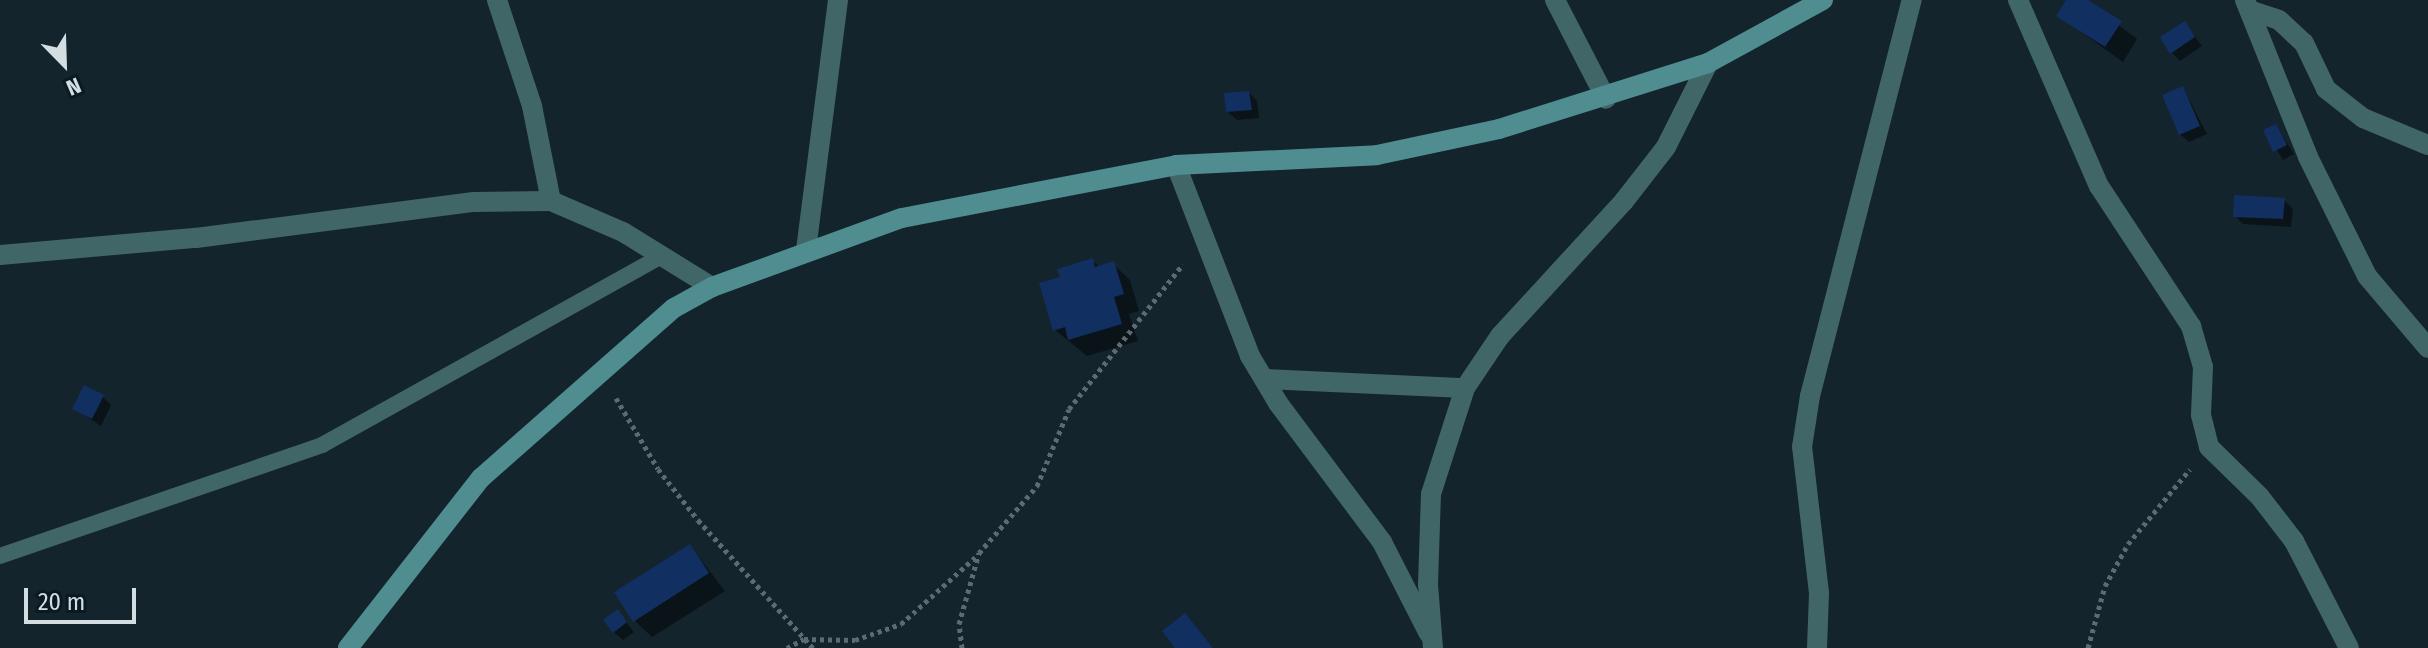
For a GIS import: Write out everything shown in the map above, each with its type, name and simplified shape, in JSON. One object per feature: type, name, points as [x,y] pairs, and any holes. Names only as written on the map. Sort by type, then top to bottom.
[{"type":"street","points":[[497,0],[532,106],[551,201]]},
{"type":"street","points":[[806,250],[836,47],[838,0]]},
{"type":"street","points":[[1555,0],[1606,99]]},
{"type":"street","points":[[348,648],[481,478],[601,368],[674,308],[712,287],[806,250],[902,218],[1176,165],[1377,155],[1606,99],[1708,63],[1823,0]]},
{"type":"street","points":[[1817,648],[1819,593],[1802,447],[1810,396],[1912,0]]},
{"type":"street","points":[[2018,0],[2099,186],[2191,326],[2203,367],[2201,415],[2209,447],[2260,497],[2294,541],[2349,648]]},
{"type":"street","points":[[2248,6],[2279,20],[2304,43],[2326,89],[2363,118],[2428,145]]},
{"type":"street","points":[[2248,6],[2308,157],[2352,248],[2393,313],[2428,348]]},
{"type":"street","points":[[1434,646],[1428,584],[1431,494],[1465,388],[1500,336],[1624,201],[1666,147],[1708,63]]},
{"type":"street","points":[[1176,165],[1201,240],[1264,379],[1382,542],[1434,646]]},
{"type":"street","points":[[0,255],[196,238],[459,204],[551,201],[623,232],[712,287]]},
{"type":"street","points":[[1264,379],[1465,388]]},
{"type":"lane","points":[[0,556],[322,445],[662,256]]},
{"type":"path","points":[[787,648],[804,639],[855,640],[901,624],[980,553],[1037,486],[1069,409],[1201,240]]},
{"type":"path","points":[[601,368],[658,469],[813,648]]},
{"type":"path","points":[[2088,648],[2105,586],[2128,544],[2209,447]]},
{"type":"path","points":[[962,648],[959,624],[980,553]]},
{"type":"building","points":[[2066,0],[2088,0],[2122,21],[2105,47],[2056,16]]},
{"type":"building","points":[[2185,21],[2195,37],[2170,54],[2160,37]]},
{"type":"building","points":[[2183,86],[2200,126],[2179,135],[2162,95]]},
{"type":"building","points":[[1249,91],[1252,110],[1226,112],[1224,93]]},
{"type":"building","points":[[2276,124],[2287,145],[2273,152],[2263,130]]},
{"type":"building","points":[[2234,195],[2285,198],[2283,219],[2233,217]]},
{"type":"building","points":[[1093,258],[1095,267],[1114,261],[1124,294],[1114,297],[1122,324],[1068,340],[1065,327],[1053,331],[1039,283],[1060,277],[1057,269]]},
{"type":"building","points":[[84,385],[104,395],[92,419],[72,409]]},
{"type":"building","points":[[690,544],[709,573],[633,622],[614,592]]},
{"type":"building","points":[[618,609],[627,622],[613,633],[603,620]]},
{"type":"building","points":[[1185,613],[1213,648],[1175,648],[1162,631]]}]
